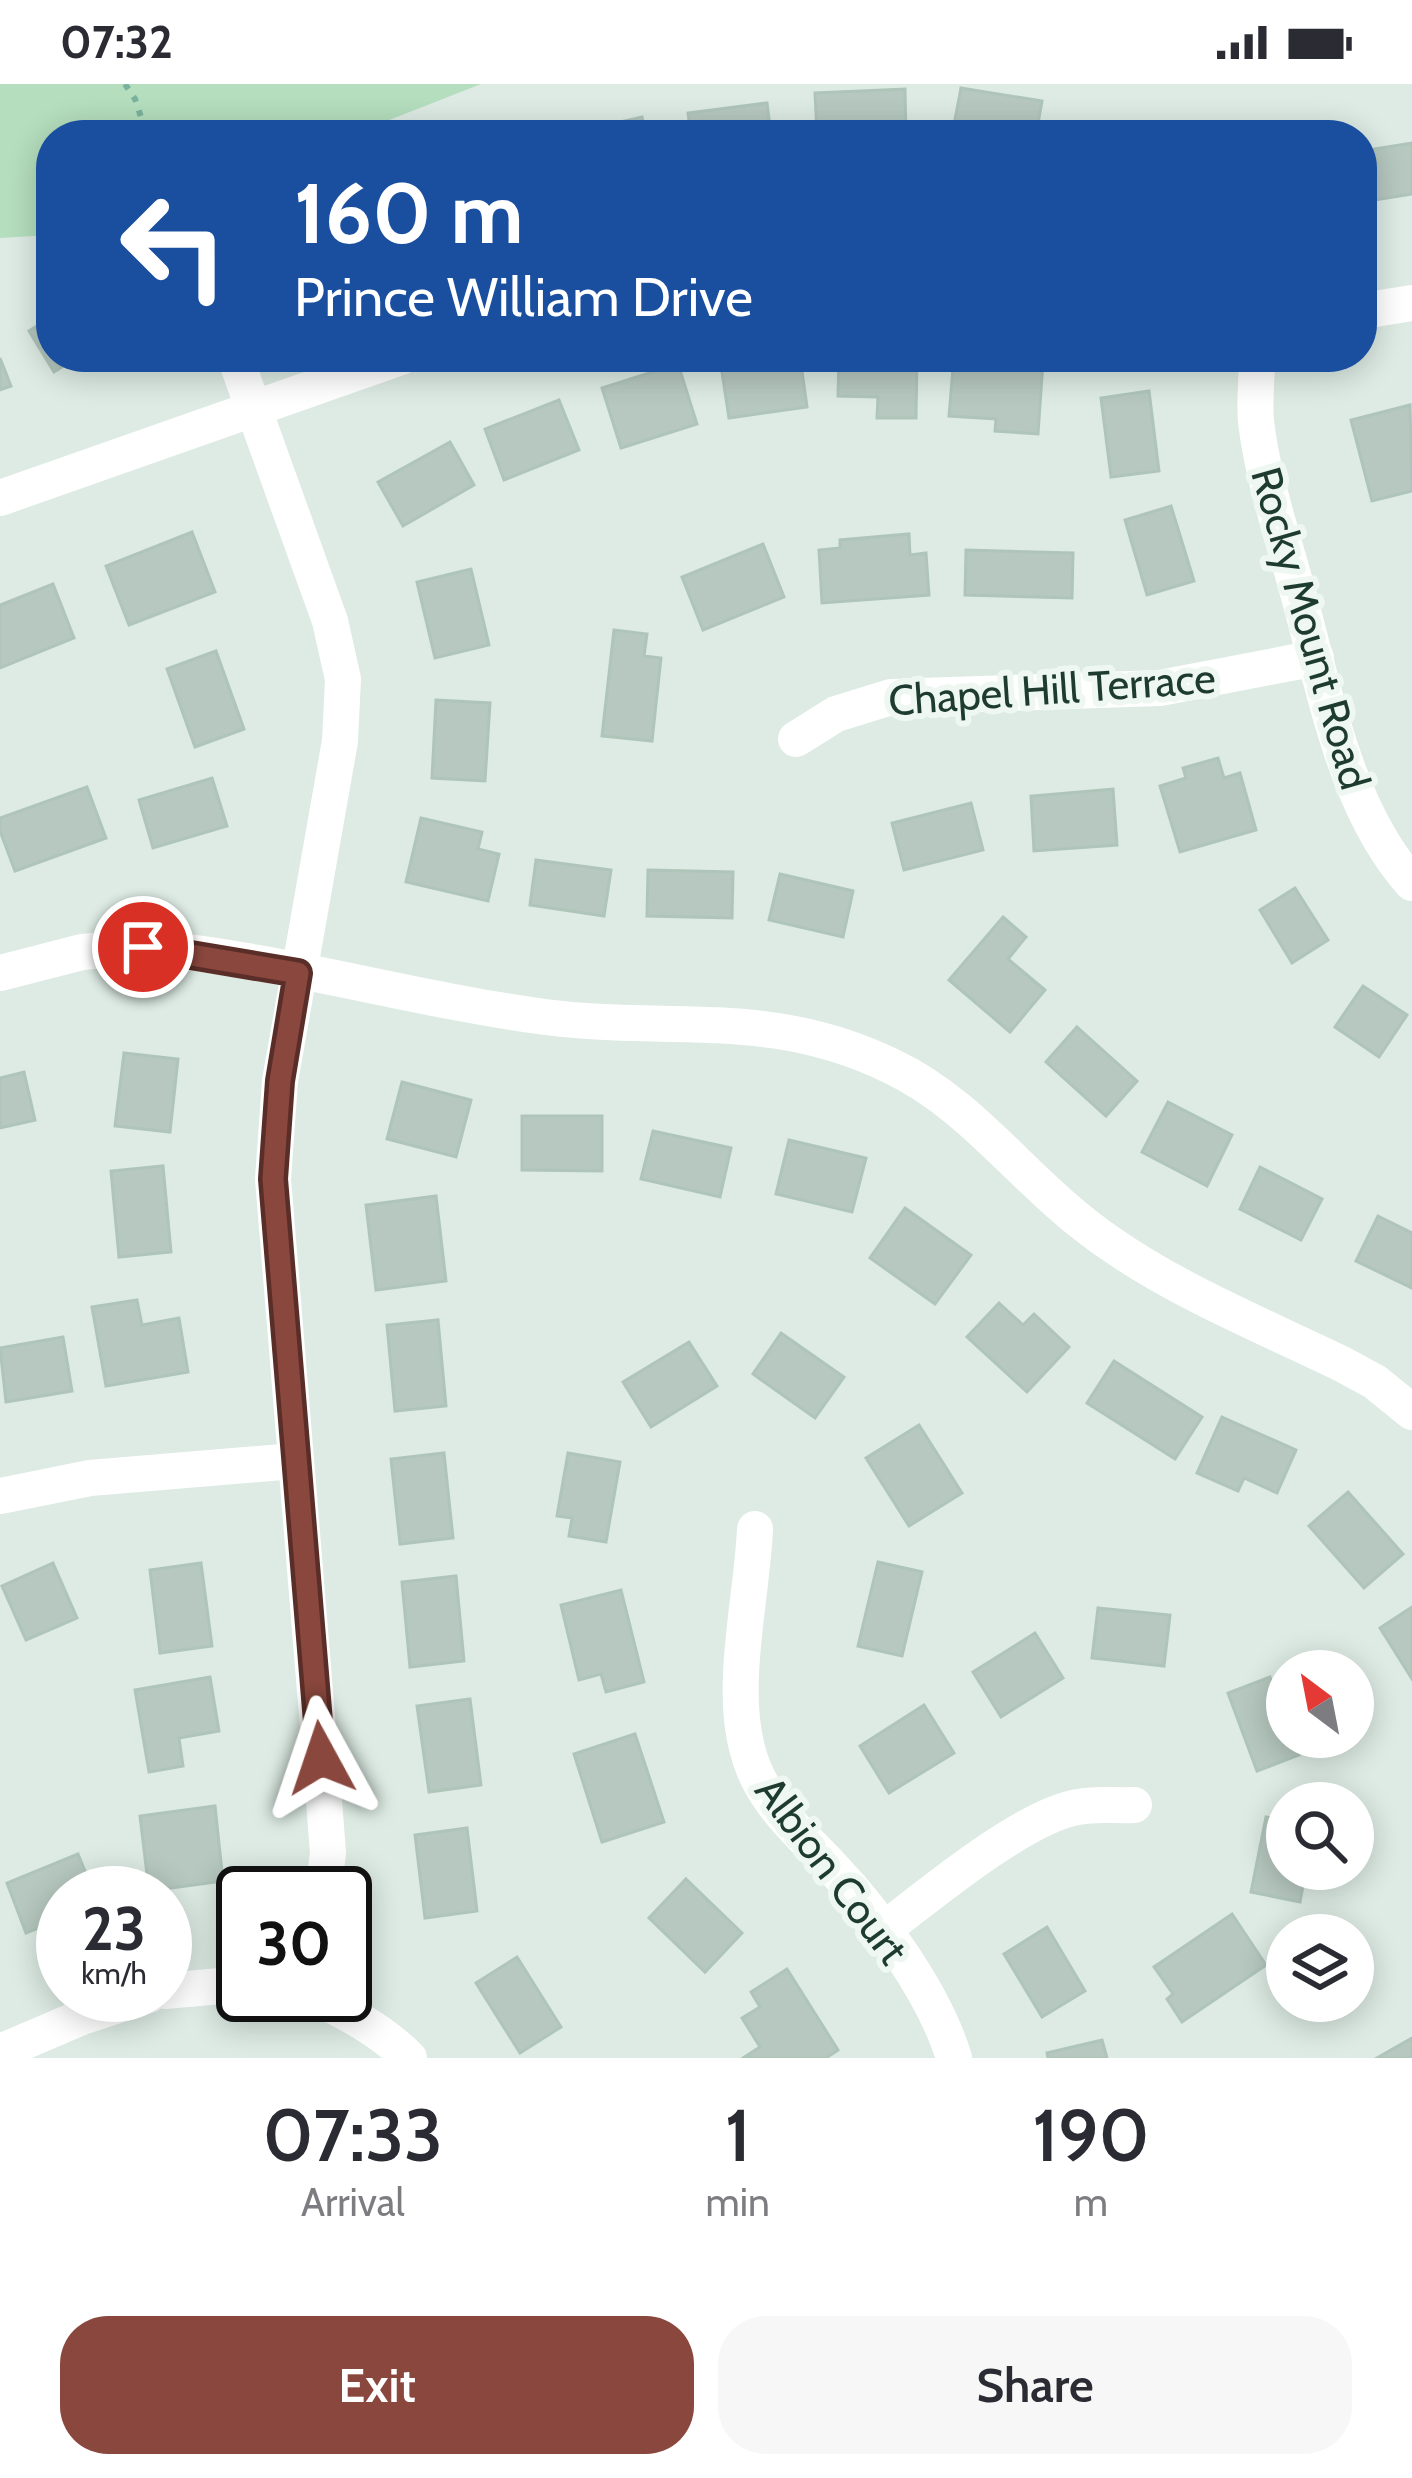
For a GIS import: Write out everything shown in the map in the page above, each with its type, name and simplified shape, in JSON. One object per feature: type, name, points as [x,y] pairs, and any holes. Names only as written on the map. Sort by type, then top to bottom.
[{"type":"street","points":[[1377,309],[1412,303]]},
{"type":"street","points":[[240,372],[330,622],[343,679],[340,741],[280,1081],[273,1179],[325,1801],[326,1866]]},
{"type":"street","points":[[0,498],[357,372]]},
{"type":"street","name":"Rocky Mount Road","points":[[1257,372],[1256,418],[1264,469],[1359,802],[1380,843],[1412,883]]},
{"type":"street","name":"Chapel Hill Terrace","points":[[796,740],[836,714],[891,697],[1160,688],[1316,658]]},
{"type":"street","points":[[0,973],[82,952],[143,947],[548,1017],[760,1026],[808,1034],[898,1069],[943,1098],[1077,1219],[1124,1255],[1342,1364],[1375,1382],[1412,1412]]},
{"type":"street","points":[[0,1496],[90,1478],[294,1460]]},
{"type":"street","name":"Albion Court","points":[[755,1529],[741,1709],[746,1748],[758,1780],[776,1809],[834,1868],[882,1930],[923,1991],[955,2058]]},
{"type":"street","points":[[882,1930],[971,1864],[1040,1821],[1076,1807],[1133,1805]]},
{"type":"street","points":[[0,2052],[70,2022]]},
{"type":"street","points":[[362,2022],[393,2041],[409,2058]]},
{"type":"path","points":[[125,84],[142,120]]},
{"type":"green space","points":[[0,84],[481,84],[389,120],[36,120],[36,236],[0,238]]},
{"type":"building","points":[[961,88],[1042,101],[1039,120],[955,120]]},
{"type":"building","points":[[905,89],[906,120],[816,120],[815,93]]},
{"type":"building","points":[[767,103],[769,120],[689,120],[688,113]]},
{"type":"building","points":[[1412,143],[1412,194],[1377,200],[1377,149]]},
{"type":"building","points":[[0,358],[11,386],[0,390]]},
{"type":"building","points":[[653,372],[681,372],[697,424],[621,448],[602,388]]},
{"type":"building","points":[[722,372],[802,372],[807,407],[729,418]]},
{"type":"building","points":[[839,372],[917,372],[916,418],[877,418],[878,397],[838,396]]},
{"type":"building","points":[[953,372],[1042,372],[1038,434],[995,431],[996,419],[949,416]]},
{"type":"building","points":[[1149,391],[1159,471],[1111,477],[1101,398]]},
{"type":"building","points":[[559,400],[579,450],[504,480],[485,429]]},
{"type":"building","points":[[1410,405],[1412,491],[1372,501],[1351,420]]},
{"type":"building","points":[[450,442],[474,485],[403,526],[378,482]]},
{"type":"building","points":[[1171,506],[1194,581],[1147,595],[1125,520]]},
{"type":"building","points":[[192,532],[215,592],[129,625],[106,566]]},
{"type":"building","points":[[909,534],[910,555],[926,553],[929,595],[822,603],[819,550],[840,548],[840,540]]},
{"type":"building","points":[[763,544],[784,597],[703,630],[682,577]]},
{"type":"building","points":[[966,550],[1073,553],[1072,598],[965,595]]},
{"type":"building","points":[[471,569],[489,645],[435,658],[417,582]]},
{"type":"building","points":[[53,584],[74,638],[0,668],[0,605]]},
{"type":"building","points":[[614,630],[647,634],[644,656],[661,658],[652,741],[602,736]]},
{"type":"building","points":[[216,651],[244,729],[195,747],[167,669]]},
{"type":"building","points":[[436,700],[490,703],[485,781],[432,778]]},
{"type":"building","points":[[1218,758],[1224,778],[1240,773],[1256,830],[1180,852],[1160,786],[1186,778],[1183,768]]},
{"type":"building","points":[[212,778],[227,826],[153,848],[139,800]]},
{"type":"building","points":[[87,787],[106,838],[15,871],[0,818]]},
{"type":"building","points":[[1113,789],[1117,845],[1034,851],[1031,796]]},
{"type":"building","points":[[971,803],[983,850],[904,870],[892,823]]},
{"type":"building","points":[[421,818],[482,832],[478,849],[499,854],[488,901],[406,882]]},
{"type":"building","points":[[536,860],[611,870],[604,916],[530,905]]},
{"type":"building","points":[[648,870],[733,872],[732,918],[647,916]]},
{"type":"building","points":[[780,874],[853,891],[843,937],[769,920]]},
{"type":"building","points":[[1295,888],[1328,940],[1292,963],[1260,910]]},
{"type":"building","points":[[1003,917],[1026,937],[1008,959],[1045,990],[1010,1032],[949,980]]},
{"type":"building","points":[[1363,986],[1407,1015],[1379,1057],[1335,1027]]},
{"type":"building","points":[[1077,1027],[1137,1081],[1106,1116],[1046,1062]]},
{"type":"building","points":[[124,1053],[178,1059],[170,1132],[115,1126]]},
{"type":"building","points":[[24,1072],[35,1120],[0,1128],[0,1078]]},
{"type":"building","points":[[402,1082],[471,1100],[456,1157],[387,1139]]},
{"type":"building","points":[[1168,1102],[1232,1135],[1207,1186],[1142,1152]]},
{"type":"building","points":[[522,1116],[602,1116],[602,1171],[522,1170]]},
{"type":"building","points":[[653,1131],[731,1148],[720,1197],[641,1179]]},
{"type":"building","points":[[789,1140],[866,1158],[852,1212],[776,1194]]},
{"type":"building","points":[[163,1166],[171,1252],[119,1257],[111,1171]]},
{"type":"building","points":[[1260,1167],[1322,1199],[1301,1240],[1240,1209]]},
{"type":"building","points":[[436,1196],[446,1281],[376,1290],[366,1205]]},
{"type":"building","points":[[905,1208],[971,1255],[935,1304],[870,1258]]},
{"type":"building","points":[[1378,1216],[1412,1233],[1412,1288],[1356,1261]]},
{"type":"building","points":[[137,1300],[142,1325],[179,1318],[188,1372],[106,1386],[92,1307]]},
{"type":"building","points":[[999,1303],[1023,1325],[1034,1314],[1069,1347],[1027,1392],[967,1337]]},
{"type":"building","points":[[438,1320],[446,1406],[395,1411],[387,1325]]},
{"type":"building","points":[[781,1333],[844,1377],[815,1418],[753,1374]]},
{"type":"building","points":[[63,1337],[72,1391],[6,1402],[0,1348]]},
{"type":"building","points":[[689,1342],[717,1386],[651,1427],[623,1382]]},
{"type":"building","points":[[1114,1361],[1202,1417],[1175,1459],[1087,1403]]},
{"type":"building","points":[[1222,1417],[1296,1450],[1277,1493],[1244,1478],[1238,1491],[1197,1473]]},
{"type":"building","points":[[919,1425],[962,1493],[909,1526],[866,1458]]},
{"type":"building","points":[[444,1453],[453,1538],[400,1544],[391,1459]]},
{"type":"building","points":[[568,1453],[620,1462],[606,1542],[569,1536],[572,1518],[557,1516]]},
{"type":"building","points":[[1348,1492],[1403,1554],[1364,1588],[1309,1526]]},
{"type":"building","points":[[878,1562],[922,1572],[902,1656],[858,1646]]},
{"type":"building","points":[[53,1563],[77,1618],[26,1640],[2,1586]]},
{"type":"building","points":[[201,1563],[212,1646],[160,1653],[150,1570]]},
{"type":"building","points":[[456,1576],[464,1661],[410,1667],[402,1582]]},
{"type":"building","points":[[621,1590],[644,1682],[606,1692],[601,1674],[579,1680],[561,1605]]},
{"type":"building","points":[[1412,1607],[1412,1679],[1380,1628]]},
{"type":"building","points":[[1098,1608],[1170,1615],[1164,1666],[1092,1658]]},
{"type":"building","points":[[1035,1633],[1063,1678],[1001,1717],[973,1672]]},
{"type":"building","points":[[210,1677],[219,1731],[179,1738],[183,1766],[149,1772],[135,1690]]},
{"type":"building","points":[[1266,1679],[1266,1758],[1291,1758],[1257,1771],[1228,1693]]},
{"type":"building","points":[[470,1699],[481,1785],[429,1792],[417,1706]]},
{"type":"building","points":[[924,1705],[954,1753],[889,1793],[860,1746]]},
{"type":"building","points":[[635,1734],[664,1822],[602,1842],[574,1754]]},
{"type":"building","points":[[215,1806],[221,1866],[216,1866],[216,1882],[192,1885],[192,1866],[146,1866],[140,1816]]},
{"type":"building","points":[[1266,1817],[1266,1890],[1302,1890],[1300,1902],[1251,1892]]},
{"type":"building","points":[[467,1828],[477,1911],[425,1918],[415,1835]]},
{"type":"building","points":[[78,1854],[83,1866],[49,1866]]},
{"type":"building","points":[[36,1871],[36,1929],[26,1933],[7,1883]]},
{"type":"building","points":[[686,1879],[742,1933],[705,1972],[649,1918]]},
{"type":"building","points":[[1232,1914],[1266,1965],[1182,2022],[1167,1999],[1173,1994],[1154,1967]]},
{"type":"building","points":[[1047,1927],[1085,1991],[1042,2017],[1004,1954]]},
{"type":"building","points":[[517,1957],[561,2027],[520,2053],[476,1983]]},
{"type":"building","points":[[787,1969],[838,2050],[826,2058],[743,2058],[760,2047],[742,2018],[760,2007],[751,1992]]},
{"type":"building","points":[[1412,2038],[1412,2058],[1377,2058]]},
{"type":"building","points":[[1102,2040],[1107,2058],[1048,2058],[1047,2053]]},
{"type":"route","points":[[143,947],[298,973],[280,1081],[273,1179],[321,1758]]}]
